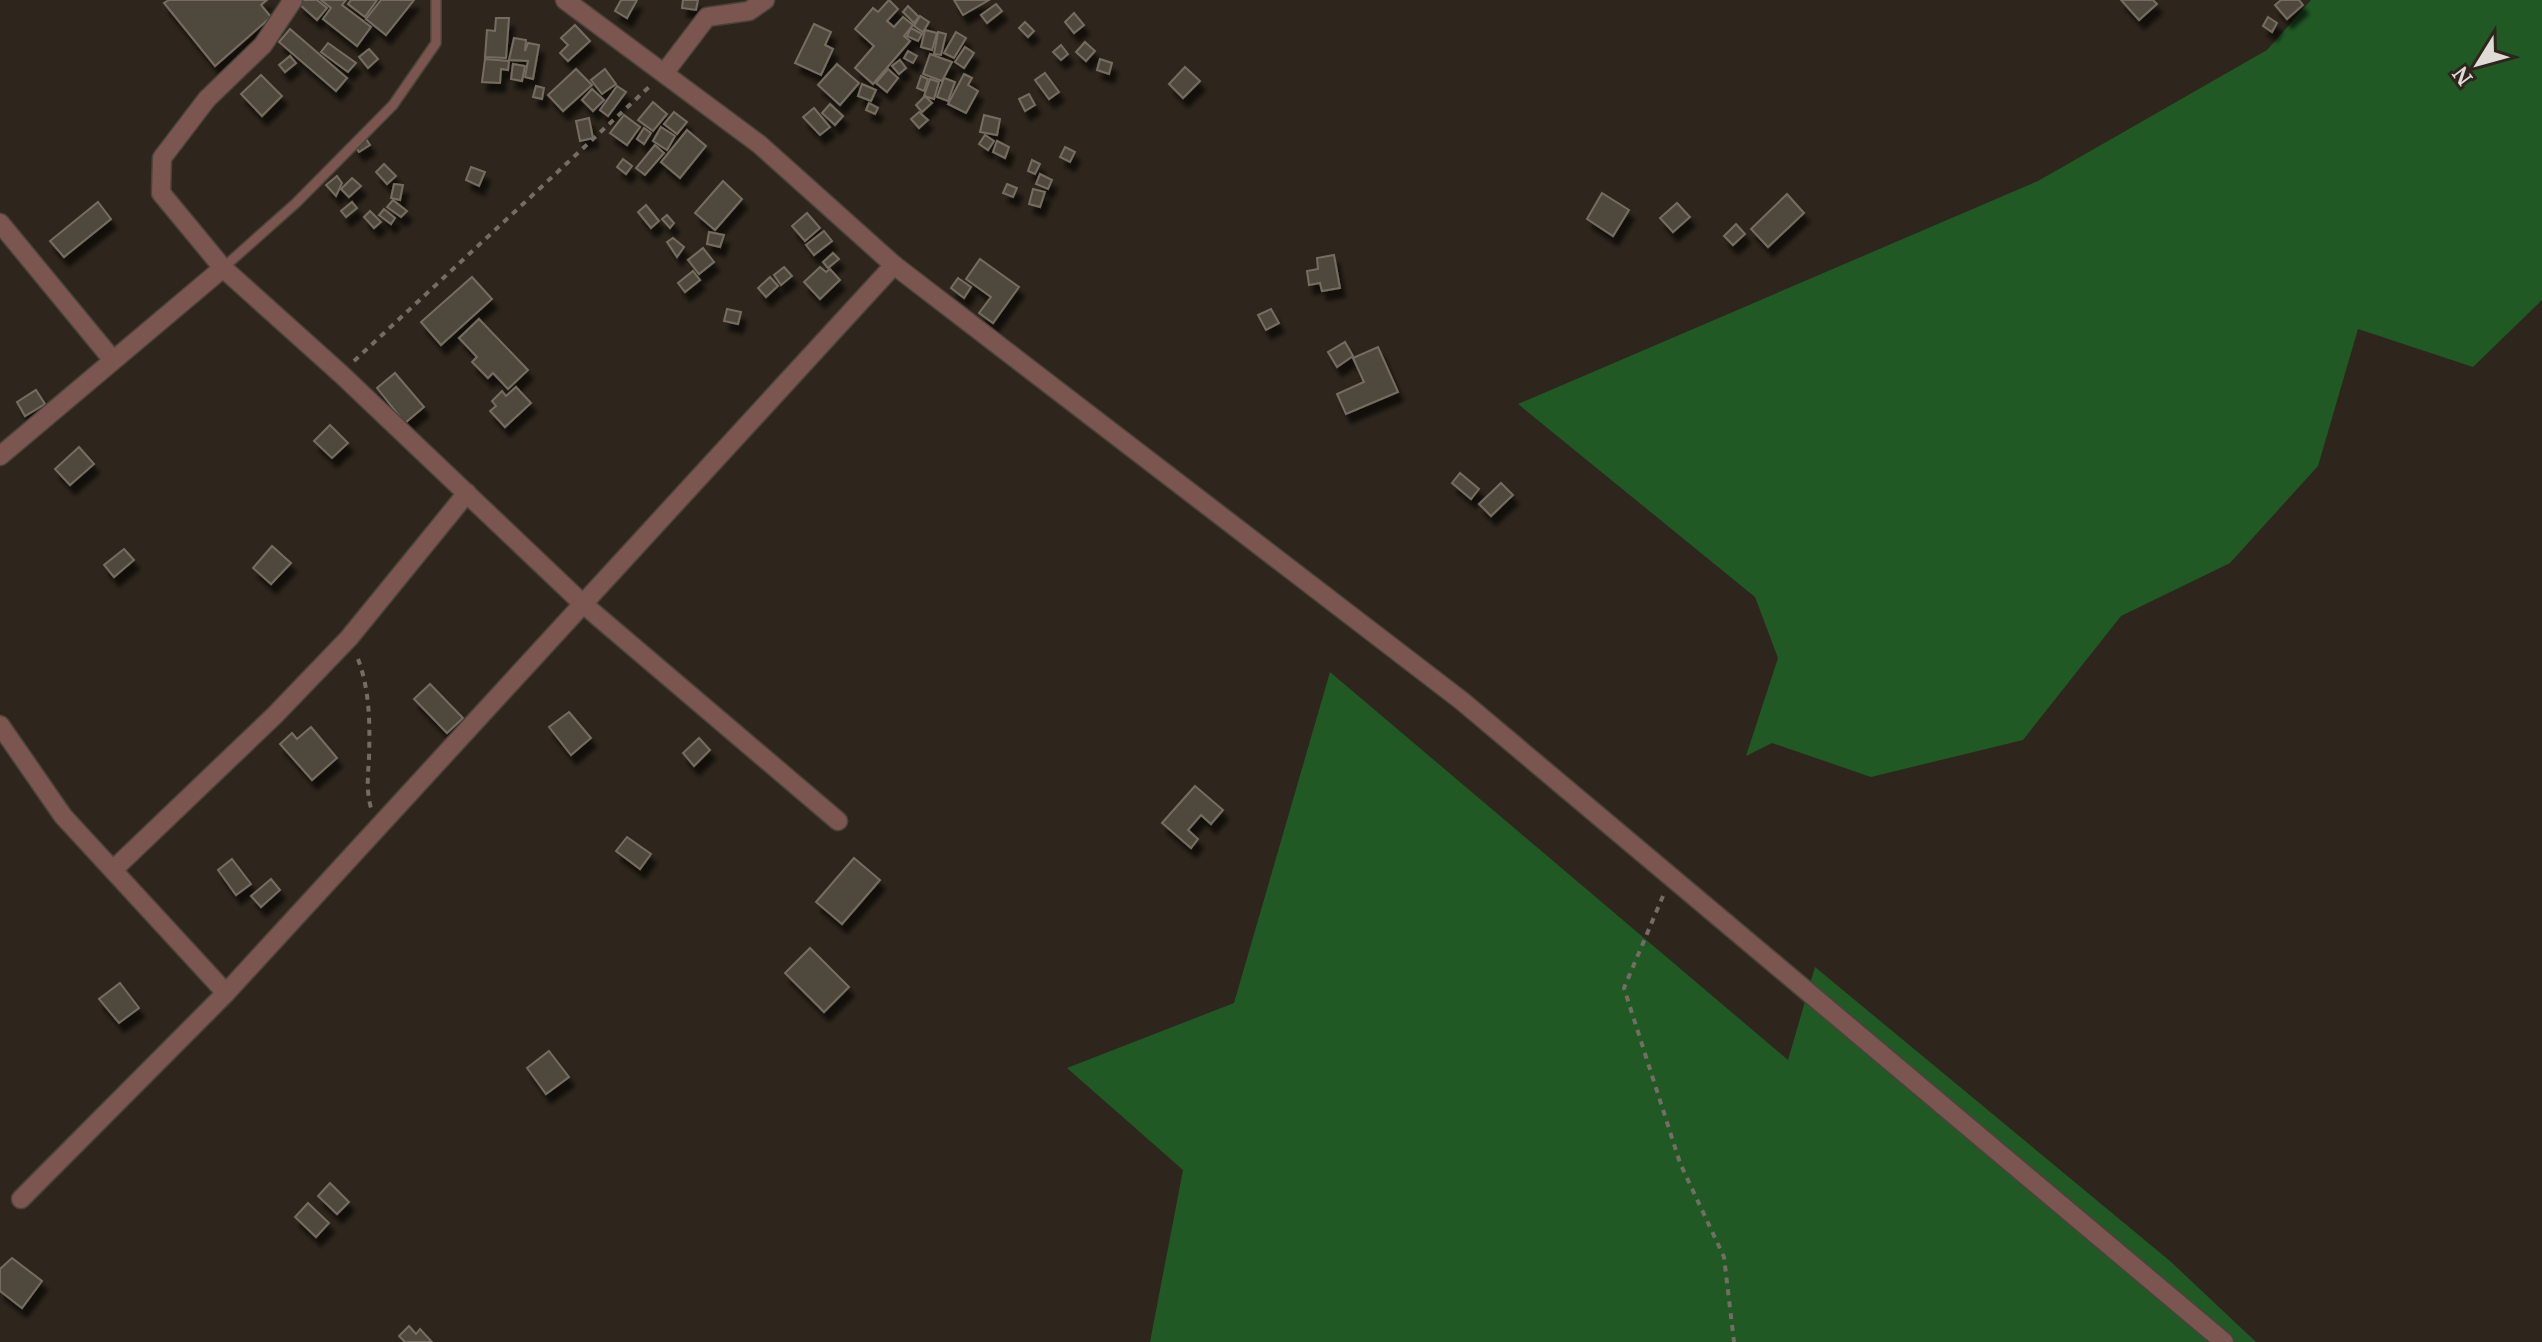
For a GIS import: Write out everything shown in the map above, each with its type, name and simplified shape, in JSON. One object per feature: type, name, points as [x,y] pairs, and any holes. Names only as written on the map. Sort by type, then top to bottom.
[{"type":"street","points":[[293,0],[263,45],[207,99],[162,158],[161,193],[223,268],[341,374],[582,603],[838,821]]},
{"type":"street","points":[[565,0],[759,144],[894,265],[1462,701],[2224,1342]]},
{"type":"street","points":[[665,72],[707,17],[749,11],[765,0]]},
{"type":"street","points":[[0,223],[112,359]]},
{"type":"street","points":[[21,1199],[226,993],[894,265]]},
{"type":"street","points":[[0,456],[223,268]]},
{"type":"street","points":[[114,869],[349,638],[467,493]]},
{"type":"street","points":[[0,725],[63,816],[226,993]]},
{"type":"lane","points":[[223,268],[296,203],[393,105],[436,43],[436,0]]},
{"type":"path","points":[[341,374],[665,72]]},
{"type":"path","points":[[349,638],[366,679],[369,712],[366,792],[378,827]]},
{"type":"path","points":[[1671,878],[1624,988],[1680,1163],[1724,1257],[1734,1342]]},
{"type":"green space","points":[[2311,0],[2542,0],[2542,300],[2473,367],[2358,329],[2318,466],[2230,563],[2121,616],[2023,740],[1871,777],[1772,743],[1746,756],[1778,658],[1755,597],[1518,404],[2038,181],[2267,50]]},
{"type":"green space","points":[[1330,672],[1788,1060],[1815,967],[2170,1261],[2256,1342],[1150,1342],[1183,1170],[1067,1068],[1234,1003]]},
{"type":"building","points":[[169,0],[267,0],[261,5],[271,17],[215,66],[164,3]]},
{"type":"building","points":[[303,0],[317,0],[327,8],[317,20],[299,4]]},
{"type":"building","points":[[321,0],[346,0],[342,5],[371,27],[357,46],[323,19],[331,8]]},
{"type":"building","points":[[351,0],[377,0],[365,17],[348,4]]},
{"type":"building","points":[[381,0],[414,0],[386,35],[366,19]]},
{"type":"building","points":[[621,0],[637,0],[627,18],[615,11]]},
{"type":"building","points":[[683,0],[698,0],[696,10],[682,8]]},
{"type":"building","points":[[889,0],[898,9],[887,21],[894,27],[903,17],[913,25],[904,36],[910,41],[873,84],[855,68],[874,46],[855,29],[873,8],[878,12]]},
{"type":"building","points":[[954,0],[989,0],[963,15]]},
{"type":"building","points":[[2121,0],[2153,0],[2157,4],[2139,20]]},
{"type":"building","points":[[2281,0],[2299,0],[2303,5],[2287,19],[2275,5]]},
{"type":"building","points":[[996,4],[1002,11],[987,23],[981,15]]},
{"type":"building","points":[[908,6],[919,17],[914,23],[903,12]]},
{"type":"building","points":[[1074,13],[1084,25],[1074,33],[1065,22]]},
{"type":"building","points":[[920,16],[929,22],[923,32],[914,26]]},
{"type":"building","points":[[2268,17],[2277,23],[2272,32],[2263,26]]},
{"type":"building","points":[[496,18],[509,18],[506,58],[485,57],[487,30],[495,31]]},
{"type":"building","points":[[1025,22],[1034,31],[1028,37],[1019,28]]},
{"type":"building","points":[[814,24],[831,32],[825,45],[833,49],[821,75],[795,63]]},
{"type":"building","points":[[575,25],[590,41],[568,61],[560,53],[568,45],[561,38]]},
{"type":"building","points":[[911,28],[922,34],[918,41],[907,36]]},
{"type":"building","points":[[290,29],[347,78],[336,91],[279,42]]},
{"type":"building","points":[[925,30],[937,33],[932,50],[921,47]]},
{"type":"building","points":[[938,32],[946,34],[941,55],[934,54]]},
{"type":"building","points":[[956,32],[966,38],[954,58],[944,53]]},
{"type":"building","points":[[514,38],[526,40],[525,51],[528,43],[539,45],[533,79],[525,77],[528,61],[509,60]]},
{"type":"building","points":[[1085,42],[1095,51],[1086,61],[1076,52]]},
{"type":"building","points":[[328,43],[356,63],[348,72],[321,52]]},
{"type":"building","points":[[1061,45],[1068,54],[1061,60],[1053,52]]},
{"type":"building","points":[[965,47],[974,53],[964,68],[955,62]]},
{"type":"building","points":[[369,49],[378,59],[368,68],[359,57]]},
{"type":"building","points":[[908,51],[917,56],[913,63],[904,58]]},
{"type":"building","points":[[930,54],[952,62],[942,81],[923,74]]},
{"type":"building","points":[[290,56],[296,63],[285,72],[279,65]]},
{"type":"building","points":[[485,59],[509,61],[508,70],[501,69],[500,83],[482,82]]},
{"type":"building","points":[[1100,59],[1112,63],[1109,74],[1097,70]]},
{"type":"building","points":[[900,60],[906,68],[899,74],[892,66]]},
{"type":"building","points":[[513,64],[525,66],[522,81],[511,79]]},
{"type":"building","points":[[837,64],[859,83],[840,105],[818,85]]},
{"type":"building","points":[[1185,67],[1200,81],[1183,98],[1169,84]]},
{"type":"building","points":[[576,69],[592,85],[563,111],[548,95]]},
{"type":"building","points":[[605,69],[616,84],[602,94],[591,80]]},
{"type":"building","points":[[888,69],[898,78],[887,92],[876,83]]},
{"type":"building","points":[[1045,73],[1059,92],[1049,99],[1035,80]]},
{"type":"building","points":[[964,74],[972,78],[968,85],[978,91],[966,113],[948,104]]},
{"type":"building","points":[[261,75],[282,96],[262,116],[241,94]]},
{"type":"building","points":[[921,76],[928,79],[924,91],[917,88]]},
{"type":"building","points":[[944,78],[955,82],[948,101],[937,97]]},
{"type":"building","points":[[930,79],[939,82],[934,99],[924,96]]},
{"type":"building","points":[[862,84],[876,90],[871,101],[858,96]]},
{"type":"building","points":[[536,86],[544,88],[542,99],[533,97]]},
{"type":"building","points":[[617,86],[626,92],[608,116],[600,110]]},
{"type":"building","points":[[592,89],[604,100],[593,111],[582,100]]},
{"type":"building","points":[[1029,94],[1035,105],[1025,111],[1019,99]]},
{"type":"building","points":[[925,96],[932,103],[922,112],[916,105]]},
{"type":"building","points":[[653,102],[667,114],[653,131],[638,120]]},
{"type":"building","points":[[869,103],[878,108],[875,114],[866,110]]},
{"type":"building","points":[[830,104],[843,116],[835,125],[822,113]]},
{"type":"building","points":[[814,108],[830,127],[820,135],[803,117]]},
{"type":"building","points":[[674,112],[687,122],[677,134],[664,124]]},
{"type":"building","points":[[919,112],[928,120],[919,128],[911,119]]},
{"type":"building","points":[[624,115],[640,127],[627,145],[610,133]]},
{"type":"building","points":[[984,115],[1000,119],[997,135],[980,132]]},
{"type":"building","points":[[589,118],[593,138],[580,141],[576,121]]},
{"type":"building","points":[[661,127],[675,136],[667,150],[653,141]]},
{"type":"building","points":[[644,128],[651,133],[644,144],[637,139]]},
{"type":"building","points":[[687,130],[706,146],[680,178],[661,162]]},
{"type":"building","points":[[985,135],[994,141],[988,150],[979,144]]},
{"type":"building","points":[[364,136],[370,145],[359,152],[353,144]]},
{"type":"building","points":[[997,141],[1009,147],[1005,158],[993,152]]},
{"type":"building","points":[[655,145],[664,153],[645,175],[636,168]]},
{"type":"building","points":[[1065,147],[1075,152],[1070,162],[1060,157]]},
{"type":"building","points":[[623,159],[632,166],[626,174],[617,167]]},
{"type":"building","points":[[1032,160],[1040,164],[1035,174],[1028,171]]},
{"type":"building","points":[[384,164],[396,176],[387,184],[376,172]]},
{"type":"building","points":[[471,167],[485,172],[479,186],[466,180]]},
{"type":"building","points":[[1040,174],[1052,180],[1048,189],[1036,184]]},
{"type":"building","points":[[337,176],[342,183],[336,196],[326,185]]},
{"type":"building","points":[[352,178],[361,186],[349,197],[341,189]]},
{"type":"building","points":[[723,181],[742,199],[715,230],[695,213]]},
{"type":"building","points":[[394,184],[403,185],[400,200],[391,198]]},
{"type":"building","points":[[1007,184],[1017,188],[1013,197],[1003,193]]},
{"type":"building","points":[[1033,189],[1045,192],[1040,207],[1029,204]]},
{"type":"building","points":[[1602,193],[1629,210],[1613,236],[1587,219]]},
{"type":"building","points":[[1787,194],[1804,213],[1768,247],[1751,229]]},
{"type":"building","points":[[393,200],[407,211],[401,217],[387,207]]},
{"type":"building","points":[[98,202],[111,219],[64,257],[50,241]]},
{"type":"building","points":[[352,202],[357,208],[346,217],[341,211]]},
{"type":"building","points":[[1677,203],[1690,217],[1673,232],[1660,218]]},
{"type":"building","points":[[646,205],[659,221],[651,228],[638,212]]},
{"type":"building","points":[[384,209],[395,218],[391,224],[379,215]]},
{"type":"building","points":[[370,211],[381,222],[374,228],[364,217]]},
{"type":"building","points":[[807,213],[820,228],[805,241],[792,226]]},
{"type":"building","points":[[667,215],[674,223],[670,228],[662,219]]},
{"type":"building","points":[[1736,224],[1745,234],[1733,245],[1724,236]]},
{"type":"building","points":[[824,231],[832,241],[814,255],[806,245]]},
{"type":"building","points":[[709,232],[724,235],[720,247],[707,244]]},
{"type":"building","points":[[673,238],[684,247],[677,257],[667,242]]},
{"type":"building","points":[[703,248],[714,262],[699,274],[688,260]]},
{"type":"building","points":[[833,253],[839,259],[828,268],[823,262]]},
{"type":"building","points":[[1334,255],[1340,288],[1322,291],[1320,283],[1309,285],[1307,271],[1318,269],[1317,258]]},
{"type":"building","points":[[980,259],[1019,287],[993,323],[979,313],[991,297],[966,279]]},
{"type":"building","points":[[784,267],[792,276],[781,285],[774,275]]},
{"type":"building","points":[[820,267],[826,272],[830,269],[840,280],[820,299],[804,282]]},
{"type":"building","points":[[693,271],[700,280],[685,292],[678,283]]},
{"type":"building","points":[[472,277],[492,299],[441,345],[421,322]]},
{"type":"building","points":[[770,277],[778,286],[766,297],[758,288]]},
{"type":"building","points":[[958,278],[971,287],[964,298],[951,288]]},
{"type":"building","points":[[727,309],[741,312],[738,324],[724,321]]},
{"type":"building","points":[[1271,309],[1279,323],[1266,330],[1258,315]]},
{"type":"building","points":[[479,319],[528,370],[508,389],[493,373],[488,378],[472,362],[477,357],[459,338]]},
{"type":"building","points":[[1345,342],[1353,356],[1337,367],[1328,352]]},
{"type":"building","points":[[1378,347],[1398,392],[1346,414],[1337,394],[1364,382],[1353,358]]},
{"type":"building","points":[[395,373],[424,407],[405,423],[377,388]]},
{"type":"building","points":[[516,387],[531,403],[505,427],[490,411],[496,406],[492,401],[502,391],[506,396]]},
{"type":"building","points":[[36,390],[45,404],[25,416],[17,402]]},
{"type":"building","points":[[330,425],[348,443],[332,458],[314,441]]},
{"type":"building","points":[[79,447],[94,464],[70,485],[55,469]]},
{"type":"building","points":[[1460,473],[1479,489],[1471,499],[1452,483]]},
{"type":"building","points":[[1501,483],[1513,495],[1491,516],[1479,504]]},
{"type":"building","points":[[272,546],[291,563],[271,584],[253,568]]},
{"type":"building","points":[[124,549],[134,560],[114,577],[104,565]]},
{"type":"building","points":[[430,684],[463,718],[447,733],[414,699]]},
{"type":"building","points":[[569,712],[591,738],[571,755],[549,727]]},
{"type":"building","points":[[311,727],[337,758],[312,780],[280,744],[292,733],[297,739]]},
{"type":"building","points":[[699,738],[710,750],[694,766],[683,753]]},
{"type":"building","points":[[1195,786],[1223,810],[1211,824],[1201,815],[1188,830],[1198,839],[1191,848],[1162,823]]},
{"type":"building","points":[[627,837],[651,854],[640,869],[616,851]]},
{"type":"building","points":[[854,858],[880,880],[842,924],[816,902]]},
{"type":"building","points":[[232,859],[251,884],[236,895],[218,870]]},
{"type":"building","points":[[271,879],[280,890],[261,907],[251,896]]},
{"type":"building","points":[[810,948],[849,987],[824,1012],[785,973]]},
{"type":"building","points":[[120,983],[139,1008],[119,1023],[99,999]]},
{"type":"building","points":[[549,1051],[569,1077],[546,1094],[527,1068]]},
{"type":"building","points":[[330,1183],[349,1202],[337,1214],[318,1196]]},
{"type":"building","points":[[308,1203],[329,1223],[316,1237],[295,1217]]},
{"type":"building","points":[[12,1258],[42,1281],[22,1308],[0,1291],[0,1269]]},
{"type":"building","points":[[409,1326],[416,1334],[420,1329],[432,1342],[405,1342],[399,1336]]}]
